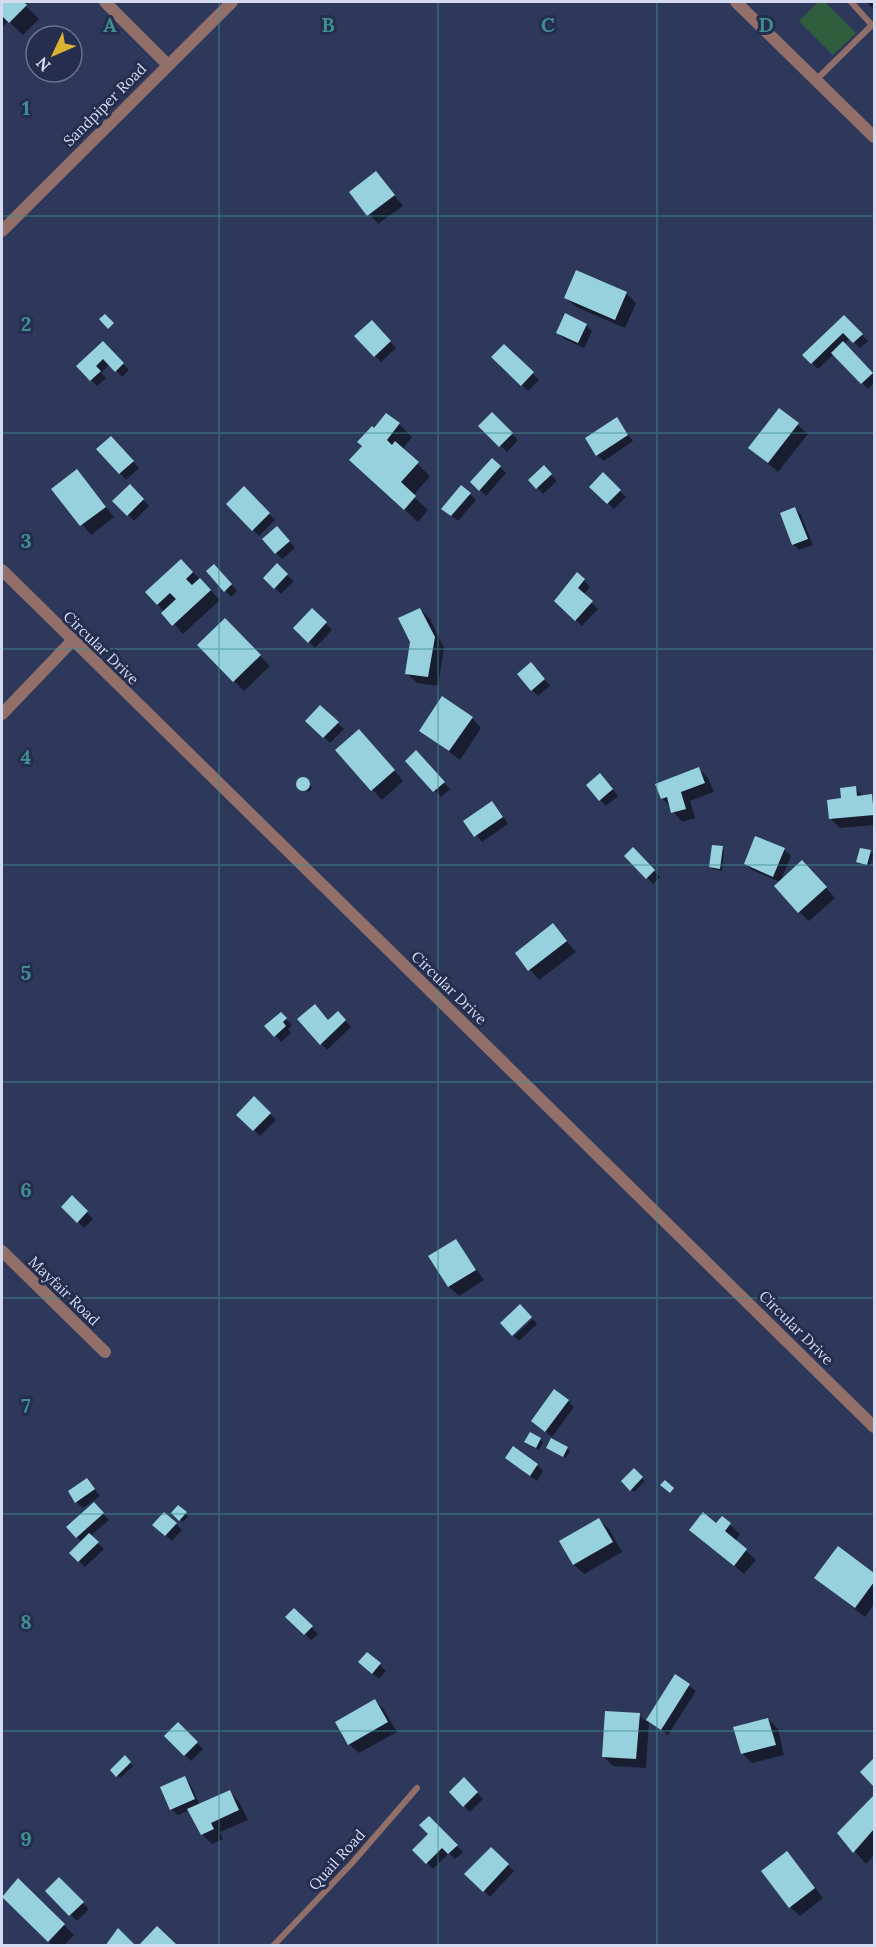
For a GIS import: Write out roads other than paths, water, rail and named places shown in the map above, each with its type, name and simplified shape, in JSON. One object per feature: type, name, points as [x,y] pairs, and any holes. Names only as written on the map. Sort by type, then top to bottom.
[{"type":"street","points":[[105,2],[167,64]]},
{"type":"street","name":"Sandpiper Road","points":[[2,231],[167,64],[232,2]]},
{"type":"street","points":[[736,2],[874,137]]},
{"type":"street","name":"Circular Drive","points":[[2,570],[874,1427]]},
{"type":"street","points":[[2,714],[72,641]]},
{"type":"street","name":"Mayfair Road","points":[[2,1251],[105,1352]]},
{"type":"lane","points":[[816,80],[872,25],[851,2]]},
{"type":"lane","name":"Quail Road","points":[[273,1946],[352,1863],[417,1788]]}]
